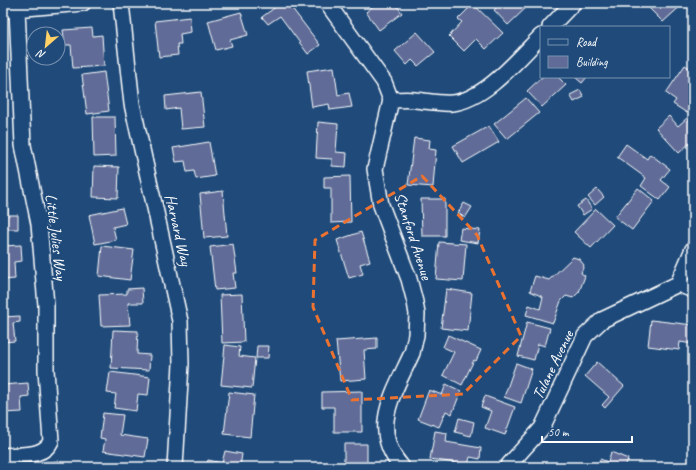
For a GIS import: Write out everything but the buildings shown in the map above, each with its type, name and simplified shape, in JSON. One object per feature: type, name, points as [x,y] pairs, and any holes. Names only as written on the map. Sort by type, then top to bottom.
[{"type":"street","points":[[10,10],[84,3]]},
{"type":"street","name":"Harvard Way","points":[[121,3],[132,104],[180,321],[181,364],[175,467]]},
{"type":"street","points":[[327,3],[384,82],[391,100],[448,103],[467,98],[491,84],[540,37]]},
{"type":"street","points":[[551,26],[573,3]]},
{"type":"street","name":"Little Julies Way","points":[[3,456],[42,452],[48,447],[51,441],[46,370],[46,305],[39,224],[23,145],[10,10]]},
{"type":"street","name":"Stanford Avenue","points":[[391,100],[375,169],[381,205],[409,279],[417,314],[415,344],[386,413],[385,432],[393,455],[402,467]]},
{"type":"street","points":[[693,249],[678,284],[693,290]]},
{"type":"street","name":"Tulane Avenue","points":[[508,467],[542,428],[585,336],[602,320],[678,284]]},
{"type":"highlighted area","points":[[422,176],[477,235],[521,336],[463,394],[352,400],[313,307],[315,240]]}]
